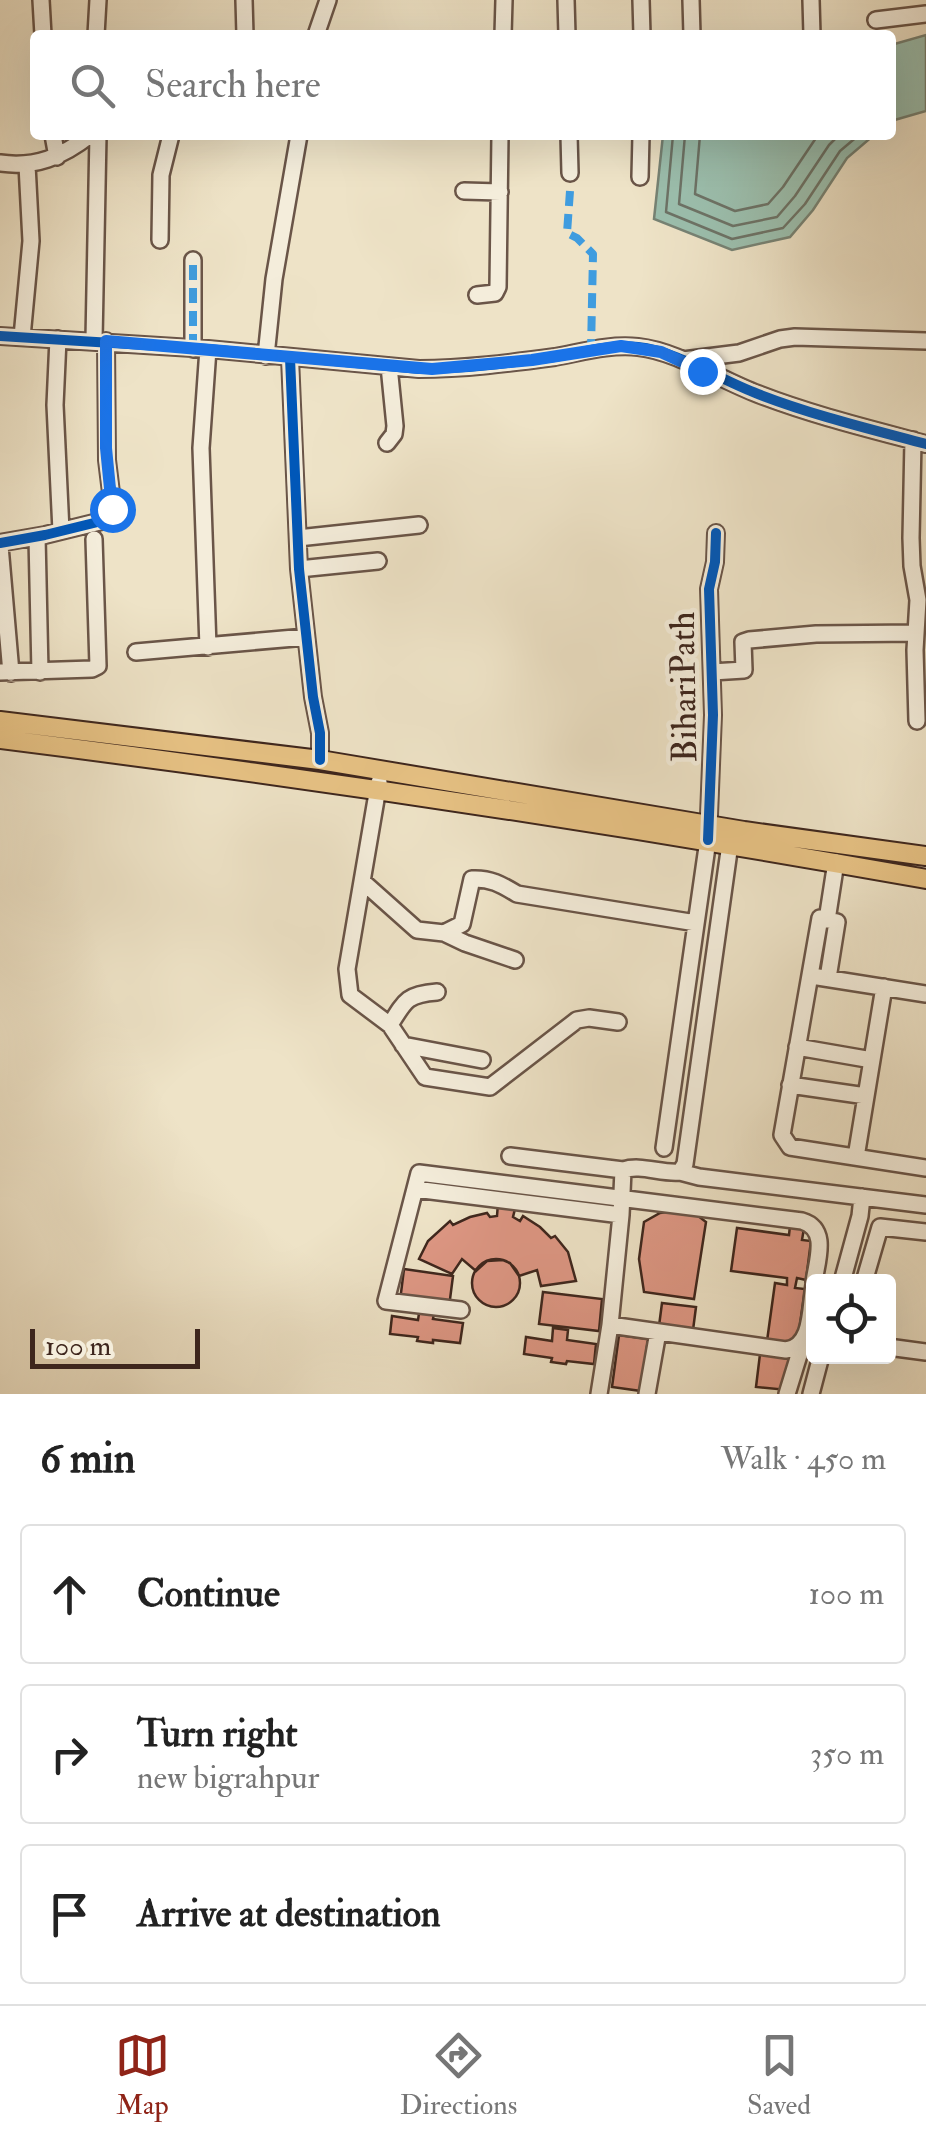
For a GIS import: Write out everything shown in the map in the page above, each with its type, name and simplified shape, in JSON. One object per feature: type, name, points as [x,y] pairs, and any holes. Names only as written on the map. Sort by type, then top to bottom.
[{"type":"main road","points":[[0,721],[74,739],[267,774],[380,780],[709,832],[926,856]]},
{"type":"main road","points":[[0,739],[74,739],[270,754],[320,760],[380,780]]},
{"type":"main road","points":[[267,774],[270,754]]},
{"type":"main road","points":[[709,832],[730,844],[926,879]]},
{"type":"street","points":[[40,0],[43,30]]},
{"type":"street","points":[[96,30],[98,0]]},
{"type":"street","points":[[244,0],[245,30]]},
{"type":"street","points":[[318,30],[328,0]]},
{"type":"street","points":[[504,0],[504,30]]},
{"type":"street","points":[[566,0],[567,30]]},
{"type":"street","points":[[641,0],[642,30]]},
{"type":"street","points":[[691,0],[692,30]]},
{"type":"street","points":[[810,0],[812,30]]},
{"type":"street","points":[[876,20],[926,14]]},
{"type":"street","points":[[54,140],[57,156]]},
{"type":"street","points":[[0,163],[27,165],[57,156],[82,140]]},
{"type":"street","points":[[94,540],[98,666],[5,672],[0,545],[103,522],[112,514],[100,341],[98,140]]},
{"type":"street","points":[[160,240],[162,175],[169,140]]},
{"type":"street","points":[[266,356],[274,278],[298,140]]},
{"type":"street","points":[[476,295],[495,294],[498,287],[500,140]]},
{"type":"street","points":[[569,140],[570,173]]},
{"type":"street","points":[[640,177],[641,140]]},
{"type":"street","points":[[22,337],[31,212],[27,165]]},
{"type":"street","points":[[464,191],[500,192]]},
{"type":"street","points":[[193,260],[200,349],[208,647]]},
{"type":"street","points":[[0,336],[432,369],[621,346],[661,352],[758,394],[919,442],[912,554],[918,600],[917,721]]},
{"type":"street","points":[[682,360],[739,353],[795,337],[926,341]]},
{"type":"street","points":[[58,338],[55,405],[61,531]]},
{"type":"street","points":[[290,358],[299,570],[320,760]]},
{"type":"street","points":[[387,444],[395,426],[390,366]]},
{"type":"street","points":[[298,538],[419,525]]},
{"type":"street","name":"BihariPath","points":[[664,1148],[709,832],[713,738],[709,589],[716,534]]},
{"type":"street","points":[[37,537],[40,672]]},
{"type":"street","points":[[299,570],[378,561]]},
{"type":"street","points":[[712,672],[744,670],[742,647],[749,640],[816,634],[916,633]]},
{"type":"street","points":[[136,652],[306,637]]},
{"type":"street","points":[[380,780],[346,969],[350,995],[390,1025],[425,1077],[490,1088],[577,1020],[618,1022]]},
{"type":"street","points":[[680,1172],[685,1164],[730,844]]},
{"type":"street","points":[[827,920],[836,862]]},
{"type":"street","points":[[444,933],[462,924],[472,879],[484,878],[517,894],[696,923]]},
{"type":"street","points":[[362,881],[416,930],[444,933],[514,960]]},
{"type":"street","points":[[828,978],[837,922],[820,918],[784,1142],[790,1147],[926,1168]]},
{"type":"street","points":[[808,976],[926,994]]},
{"type":"street","points":[[856,1157],[884,987]]},
{"type":"street","points":[[390,1025],[414,994],[437,992]]},
{"type":"street","points":[[404,1045],[482,1060]]},
{"type":"street","points":[[797,1047],[872,1060]]},
{"type":"street","points":[[790,1086],[866,1096]]},
{"type":"street","points":[[510,1156],[623,1170],[631,1167],[680,1172],[926,1206]]},
{"type":"street","points":[[599,1394],[610,1326],[623,1170]]},
{"type":"street","points":[[461,1310],[386,1302],[420,1173],[622,1207],[802,1220],[818,1231],[815,1274]]},
{"type":"street","points":[[844,1274],[862,1198]]},
{"type":"street","points":[[866,1274],[880,1227],[926,1232]]},
{"type":"street","points":[[610,1326],[786,1350],[796,1349],[804,1342]]},
{"type":"street","points":[[787,1394],[806,1330]]},
{"type":"street","points":[[647,1394],[658,1332]]},
{"type":"street","points":[[896,1348],[926,1352]]},
{"type":"street","points":[[810,1394],[819,1364]]},
{"type":"water","points":[[926,35],[926,111],[896,120],[896,44]]},
{"type":"water","points":[[662,140],[868,140],[847,158],[790,237],[732,250],[654,219]]},
{"type":"building","points":[[498,1203],[516,1205],[513,1217],[520,1221],[523,1216],[551,1238],[555,1236],[568,1252],[576,1281],[541,1286],[537,1270],[519,1276],[503,1260],[487,1261],[476,1271],[462,1259],[452,1274],[419,1259],[428,1241],[450,1221],[453,1225],[487,1213],[497,1216]]},
{"type":"building","points":[[693,1212],[706,1222],[694,1299],[644,1292],[639,1259],[644,1222],[660,1213]]},
{"type":"building","points":[[790,1226],[804,1228],[802,1240],[811,1241],[806,1280],[797,1278],[795,1288],[805,1289],[797,1345],[767,1341],[775,1283],[787,1285],[787,1278],[731,1271],[737,1228],[789,1235]]},
{"type":"building","points":[[496,1259],[513,1266],[520,1283],[513,1300],[496,1307],[479,1300],[472,1283],[479,1266]]},
{"type":"building","points":[[404,1269],[453,1276],[449,1307],[400,1301]]},
{"type":"building","points":[[543,1292],[602,1299],[599,1331],[539,1324]]},
{"type":"building","points":[[662,1303],[696,1307],[693,1330],[659,1326]]},
{"type":"building","points":[[420,1307],[435,1309],[433,1319],[463,1323],[460,1343],[417,1341],[418,1337],[390,1334],[392,1316],[418,1320]]},
{"type":"building","points":[[553,1328],[568,1330],[567,1340],[596,1344],[594,1364],[551,1362],[552,1358],[524,1354],[526,1337],[552,1341]]},
{"type":"building","points":[[619,1335],[648,1339],[641,1391],[612,1387]]},
{"type":"building","points":[[760,1354],[791,1357],[787,1390],[756,1387]]},
{"type":"marked path","points":[[570,191],[567,233],[593,254],[591,350]]},
{"type":"marked path","points":[[193,260],[193,349]]},
{"type":"cycle path","points":[[0,336],[208,349],[419,369],[638,347],[668,354],[799,409],[926,444]]},
{"type":"cycle path","points":[[0,543],[110,519],[113,509],[107,460],[106,341]]},
{"type":"cycle path","points":[[290,358],[299,569],[320,760]]},
{"type":"cycle path","points":[[708,840],[713,715],[709,589],[716,533]]},
{"type":"route","points":[[112,509],[106,448],[106,341],[418,369],[532,360],[621,346],[661,352],[702,371]]}]
